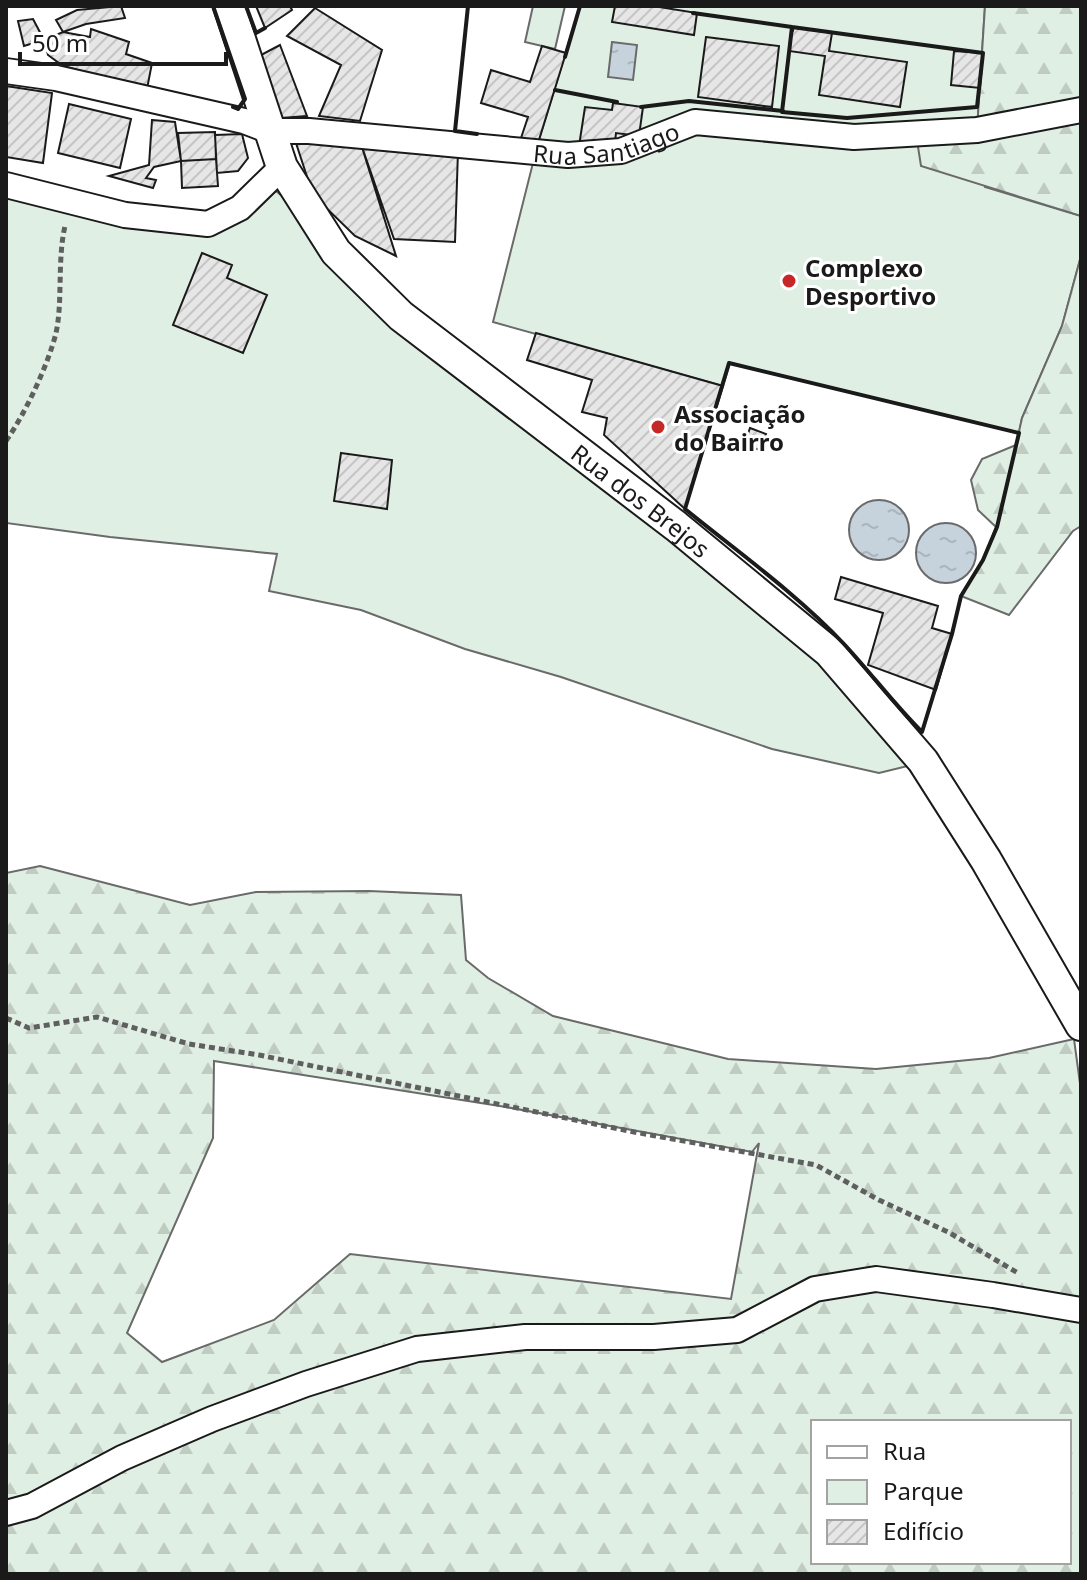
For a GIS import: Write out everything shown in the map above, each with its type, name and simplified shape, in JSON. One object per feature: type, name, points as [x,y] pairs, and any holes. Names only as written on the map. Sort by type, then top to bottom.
[{"type":"street","name":"Rua dos Brejos","points":[[229,6],[282,167],[336,252],[401,316],[676,526],[829,652],[923,761],[1074,999],[1081,1025]]},
{"type":"street","name":"Rua Santiago","points":[[6,71],[244,121],[270,131],[309,131],[568,155],[621,151],[695,122],[854,137],[977,130],[1081,110]]},
{"type":"street","points":[[6,185],[125,215],[208,224],[240,208],[282,167]]},
{"type":"street","points":[[6,1513],[32,1506],[122,1458],[212,1419],[306,1384],[417,1349],[525,1337],[654,1337],[737,1330],[815,1289],[876,1279],[1081,1310]]},
{"type":"path","points":[[6,441],[34,388],[56,332],[63,235],[71,202]]},
{"type":"path","points":[[6,1018],[29,1028],[97,1017],[189,1044],[259,1055],[620,1129],[816,1165],[879,1200],[948,1232],[1022,1275]]},
{"type":"green space","points":[[533,6],[565,6],[555,49],[525,42]]},
{"type":"green space","name":"Complexo Desportivo","points":[[580,6],[985,6],[977,130],[985,187],[1081,216],[1081,256],[1062,326],[1022,418],[1019,433],[730,363],[723,386],[493,322],[538,143]]},
{"type":"green space","points":[[985,6],[1081,6],[1081,216],[921,166],[916,134],[977,130]]},
{"type":"green space","points":[[6,185],[125,215],[246,214],[276,191],[822,658],[916,764],[879,773],[772,749],[561,677],[465,649],[361,610],[269,591],[277,554],[6,523]]},
{"type":"green space","points":[[1081,256],[1081,526],[1073,531],[1009,615],[961,596],[983,560],[996,527],[978,510],[971,480],[982,459],[1016,445],[1022,418],[1062,326]]},
{"type":"green space","points":[[40,866],[190,905],[256,892],[369,891],[461,895],[466,960],[488,978],[553,1016],[728,1059],[876,1069],[989,1058],[1074,1039],[1081,1091],[1081,1574],[6,1574],[6,873]],"holes":[[[214,1061],[506,1107],[752,1152],[759,1143],[731,1299],[350,1254],[274,1320],[162,1362],[127,1333],[213,1138]]]},
{"type":"water","points":[[612,42],[637,45],[633,80],[608,77]]},
{"type":"water","points":[[879,500],[890,502],[900,509],[907,519],[907,541],[900,551],[890,558],[879,560],[868,558],[858,551],[851,541],[849,530],[851,519],[858,509],[868,502]]},
{"type":"water","points":[[946,523],[957,525],[967,532],[974,542],[974,564],[967,574],[957,581],[946,583],[935,581],[925,574],[918,564],[916,553],[918,542],[925,532],[935,525]]},
{"type":"building","points":[[121,6],[125,18],[86,24],[63,32],[56,20],[77,10]]},
{"type":"building","points":[[256,6],[290,6],[292,10],[265,28]]},
{"type":"building","points":[[615,6],[653,6],[697,13],[694,35],[612,22]]},
{"type":"building","points":[[315,8],[382,50],[360,121],[319,116],[341,65],[287,36]]},
{"type":"building","points":[[33,19],[44,40],[24,46],[18,21]]},
{"type":"building","points":[[792,27],[832,33],[829,51],[907,62],[900,107],[819,95],[825,56],[789,51]]},
{"type":"building","points":[[91,29],[129,42],[126,54],[152,63],[147,89],[63,66],[48,55],[44,40],[63,32],[90,37]]},
{"type":"building","points":[[706,37],[779,46],[772,107],[698,97]]},
{"type":"building","points":[[280,45],[307,116],[281,118],[261,55]]},
{"type":"building","points":[[542,46],[566,53],[538,143],[521,138],[528,117],[481,103],[491,70],[530,82]]},
{"type":"building","points":[[954,51],[983,53],[980,88],[951,85]]},
{"type":"building","points":[[6,86],[52,93],[43,163],[6,157]]},
{"type":"building","points":[[613,103],[643,107],[639,136],[616,133],[614,151],[579,146],[585,107],[612,110]]},
{"type":"building","points":[[69,104],[131,119],[120,168],[58,153]]},
{"type":"building","points":[[152,120],[175,122],[181,161],[154,167],[146,178],[156,180],[153,188],[109,176],[149,165]]},
{"type":"building","points":[[215,132],[216,159],[181,161],[178,133]]},
{"type":"building","points":[[242,134],[248,158],[238,171],[217,173],[215,135]]},
{"type":"building","points":[[296,143],[361,144],[396,256],[355,236],[313,195]]},
{"type":"building","points":[[361,144],[458,151],[455,242],[394,239]]},
{"type":"building","points":[[216,159],[218,186],[182,188],[181,161]]},
{"type":"building","points":[[202,253],[232,265],[227,278],[267,295],[243,353],[173,325]]},
{"type":"building","name":"Associação do Bairro","points":[[536,333],[723,386],[685,509],[604,435],[607,418],[582,412],[592,380],[527,360]]},
{"type":"building","points":[[750,428],[766,434],[760,450],[744,445]]},
{"type":"building","points":[[341,453],[392,460],[387,509],[334,501]]},
{"type":"building","points":[[841,577],[938,606],[932,628],[952,634],[936,690],[868,665],[883,613],[835,599]]},
{"type":"wall","points":[[213,6],[245,99],[238,109],[233,107]]},
{"type":"wall","points":[[246,6],[256,33],[265,28]]},
{"type":"wall","points":[[468,6],[455,131],[477,134]]},
{"type":"wall","points":[[565,57],[580,6]]},
{"type":"wall","points":[[693,13],[792,27],[792,31]]},
{"type":"wall","points":[[792,27],[983,53],[977,107],[847,118],[782,112],[792,27]]},
{"type":"wall","points":[[555,90],[617,102]]},
{"type":"wall","points":[[641,107],[689,101],[783,111]]},
{"type":"wall","points":[[729,363],[1019,433],[997,527],[983,560],[961,596],[922,732],[854,655],[807,608],[685,509],[729,363]]},
{"type":"place","name":"Complexo Desportivo","points":[[789,281]]},
{"type":"place","name":"Associação do Bairro","points":[[658,427]]}]
